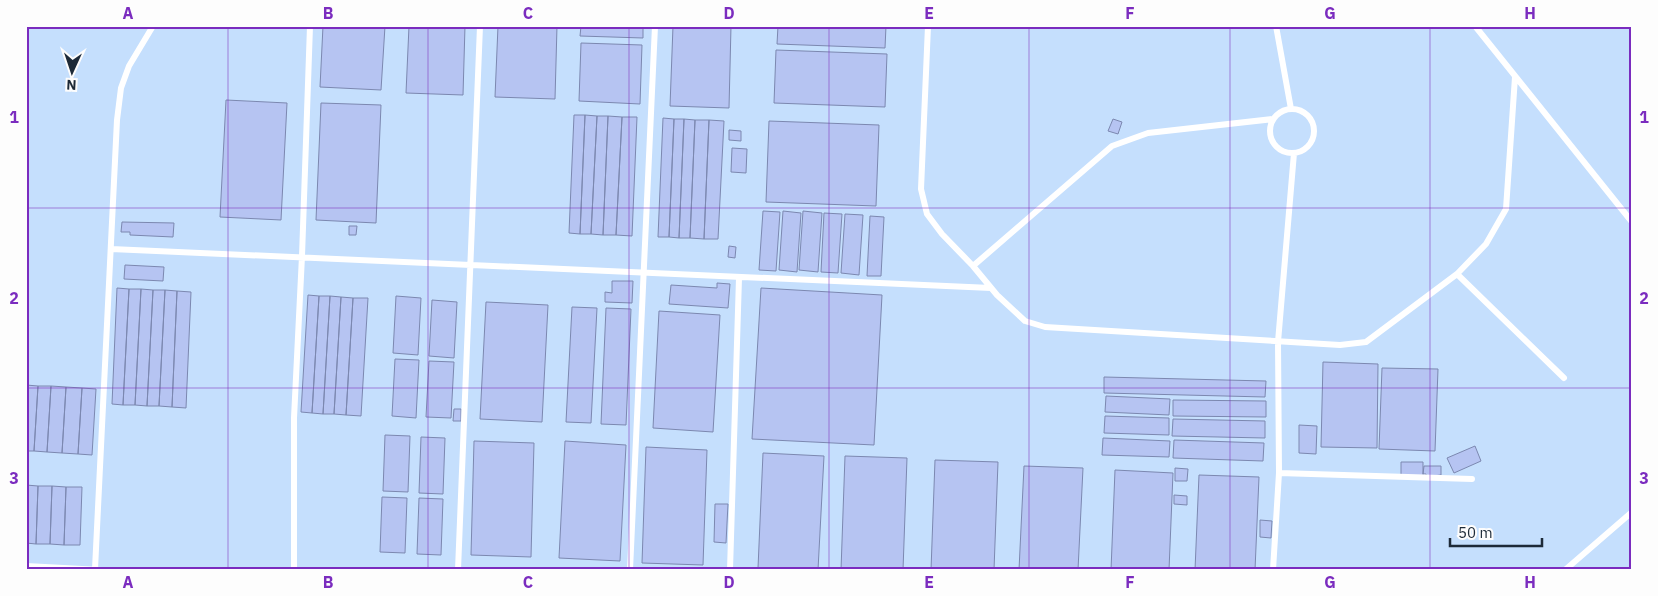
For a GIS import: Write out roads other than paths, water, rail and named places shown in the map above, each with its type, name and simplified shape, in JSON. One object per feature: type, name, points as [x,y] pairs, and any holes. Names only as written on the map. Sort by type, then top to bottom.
[{"type":"lane","points":[[95,569],[117,120],[121,88],[130,66],[153,26]]},
{"type":"lane","points":[[294,570],[294,418],[310,26]]},
{"type":"lane","points":[[458,570],[480,26]]},
{"type":"lane","points":[[630,570],[655,26]]},
{"type":"lane","points":[[928,26],[921,190],[927,214],[942,234],[991,288],[1025,320],[1045,326],[1278,342],[1340,345],[1366,342],[1457,274],[1486,244],[1506,210],[1515,76]]},
{"type":"lane","points":[[1276,26],[1291,109]]},
{"type":"lane","points":[[1475,26],[1632,222]]},
{"type":"lane","points":[[1291,109],[1305,113],[1311,119],[1314,137],[1302,151],[1294,153],[1284,151],[1276,146],[1271,138],[1270,129],[1274,119],[1279,113],[1291,109]]},
{"type":"lane","points":[[973,266],[1112,146],[1148,132],[1274,119]]},
{"type":"lane","points":[[1273,570],[1279,473],[1278,342],[1294,153]]},
{"type":"lane","points":[[111,249],[991,288]]},
{"type":"lane","points":[[1457,274],[1564,378]]},
{"type":"lane","points":[[730,570],[739,278]]},
{"type":"lane","points":[[1279,473],[1472,479]]},
{"type":"lane","points":[[1565,570],[1632,512]]},
{"type":"lane","points":[[26,566],[101,570]]}]
